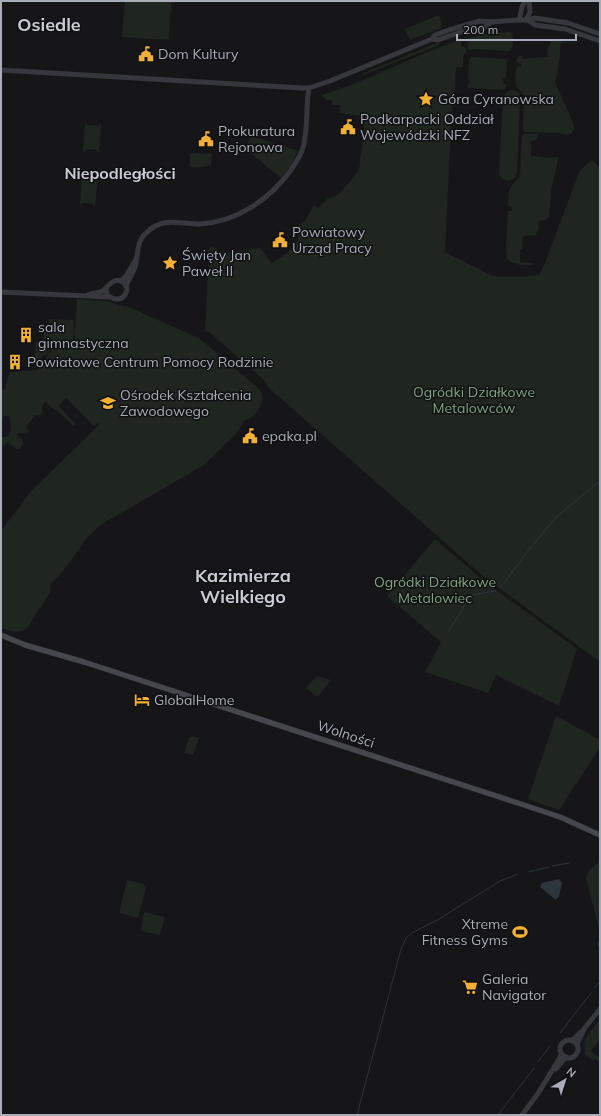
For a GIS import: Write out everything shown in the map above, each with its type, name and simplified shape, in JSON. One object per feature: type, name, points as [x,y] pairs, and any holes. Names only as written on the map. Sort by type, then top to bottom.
[{"type":"main road","name":"Wolności","points":[[3,636],[26,641],[60,652],[84,662],[524,805],[560,817],[600,834]]},
{"type":"street","points":[[519,20],[525,1]]},
{"type":"street","points":[[527,20],[530,12],[529,1]]},
{"type":"street","points":[[1,70],[309,88],[330,81],[432,39],[435,35],[458,26],[484,20],[491,22],[527,20],[535,18],[568,23],[600,34]]},
{"type":"street","points":[[527,20],[536,25],[565,29],[600,41]]},
{"type":"street","points":[[106,288],[107,294],[115,299],[121,298],[126,292],[126,286],[134,269],[140,240],[153,227],[162,222],[200,224],[227,219],[254,206],[272,191],[288,175],[302,152],[305,136],[309,88]]},
{"type":"street","points":[[1,292],[88,295],[101,292],[113,282],[121,281],[126,276],[135,261]]},
{"type":"street","points":[[121,281],[126,286]]},
{"type":"street","points":[[88,295],[94,297],[110,296]]},
{"type":"street","points":[[575,1042],[600,1009]]},
{"type":"street","points":[[567,1040],[575,1042],[578,1050],[575,1056],[569,1058],[564,1056],[560,1049],[561,1044],[567,1040]]},
{"type":"street","points":[[522,1115],[550,1076],[562,1064],[564,1056]]},
{"type":"green space","points":[[125,1],[174,1],[174,3],[171,3],[171,6],[174,6],[171,7],[173,10],[171,10],[170,13],[173,13],[170,14],[169,40],[122,37]]},
{"type":"green space","points":[[439,15],[442,23],[441,28],[410,40],[405,29]]},
{"type":"green space","points":[[511,32],[513,42],[509,51],[468,50],[468,38],[491,33]]},
{"type":"green space","name":"Ogródki Działkowe Metalowców","points":[[462,39],[461,47],[464,46],[467,51],[463,57],[463,67],[456,67],[454,102],[452,102],[445,252],[493,276],[516,277],[539,275],[545,263],[580,170],[592,160],[600,168],[600,662],[484,577],[269,388],[265,381],[208,331],[205,332],[208,251],[211,246],[217,249],[217,254],[260,248],[272,263],[287,253],[298,241],[297,227],[305,221],[314,205],[318,208],[327,199],[338,195],[359,171],[365,117],[340,113],[340,105],[332,105],[332,100],[326,100],[322,95]]},
{"type":"green space","points":[[553,39],[569,43],[561,43],[558,72],[555,82],[574,128],[572,133],[567,135],[557,133],[525,132],[523,130],[524,97],[517,87],[515,80],[517,67],[521,66],[521,64],[516,62],[519,56],[522,56],[523,59],[547,57],[547,50],[551,43],[550,40]]},
{"type":"green space","points":[[439,42],[439,45],[356,78],[366,72]]},
{"type":"green space","points":[[471,57],[506,59],[506,78],[500,78],[503,80],[504,84],[506,84],[506,88],[503,90],[468,88],[470,83],[468,80],[469,61]]},
{"type":"green space","points":[[512,90],[517,91],[520,95],[517,173],[514,179],[508,181],[501,178],[499,173],[503,99],[505,93]]},
{"type":"green space","points":[[85,123],[87,125],[99,126],[99,123],[101,124],[99,153],[97,150],[86,149],[85,152],[83,152]]},
{"type":"green space","points":[[524,134],[539,134],[536,140],[531,141],[531,156],[551,158],[558,157],[551,191],[549,217],[546,220],[540,220],[536,235],[533,237],[533,235],[523,236],[522,249],[520,249],[520,262],[532,263],[532,265],[516,264],[510,261],[507,259],[506,248],[508,211],[512,211],[512,207],[508,205],[509,189],[520,175],[522,136]]},
{"type":"green space","points":[[252,136],[298,151],[291,165],[281,178],[244,148]]},
{"type":"green space","points":[[190,153],[212,154],[211,165],[197,168],[190,167]]},
{"type":"green space","points":[[82,176],[84,178],[95,179],[97,176],[98,177],[95,207],[93,204],[83,203],[81,206],[80,205]]},
{"type":"green space","points":[[77,299],[107,301],[125,307],[126,306],[199,338],[257,387],[262,393],[263,399],[258,411],[252,417],[244,421],[236,434],[204,465],[102,524],[96,529],[50,585],[50,592],[28,627],[18,632],[12,631],[1,628],[1,531],[31,491],[100,424],[98,423],[94,426],[66,398],[59,406],[76,424],[73,426],[56,409],[55,410],[45,402],[42,407],[43,412],[39,416],[36,415],[26,426],[30,431],[26,434],[18,433],[17,436],[23,440],[23,444],[19,449],[16,449],[8,442],[1,448],[1,437],[9,436],[11,430],[9,416],[3,416],[1,429],[1,390],[5,389],[10,372],[38,370],[39,366],[55,346],[71,347],[74,345]]},
{"type":"green space","points":[[49,319],[74,320],[73,342],[70,342],[70,345],[49,344],[52,345],[51,349],[46,355],[42,356],[38,364],[32,364],[31,355],[35,354],[36,341],[43,341],[44,332],[49,332]]},
{"type":"green space","name":"Ogródki Działkowe Metalowiec","points":[[435,539],[484,581],[577,649],[559,706],[496,675],[488,693],[425,672],[441,642],[387,596]]},
{"type":"green space","points":[[317,676],[331,680],[317,697],[306,688]]},
{"type":"green space","points":[[556,716],[600,740],[600,747],[559,810],[528,799]]},
{"type":"green space","points":[[193,736],[199,738],[193,755],[184,753],[189,738]]},
{"type":"green space","points":[[600,863],[600,926],[598,925],[586,878],[589,870]]},
{"type":"green space","points":[[127,880],[143,884],[146,888],[138,918],[119,913]]},
{"type":"green space","points":[[144,912],[165,917],[160,935],[141,931]]},
{"type":"green space","points":[[600,1019],[600,1039],[591,1051],[600,1058],[598,1061],[595,1058],[593,1060],[585,1055],[584,1040]]},
{"type":"shaded area","points":[[559,879],[562,883],[559,896],[556,900],[540,887],[542,883]]},
{"type":"waterway","points":[[534,544],[555,518],[600,481]]},
{"type":"waterway","points":[[500,588],[531,547]]},
{"type":"waterway","points":[[449,631],[471,595],[495,591]]},
{"type":"waterway","points":[[552,866],[569,863]]},
{"type":"waterway","points":[[528,872],[549,867]]},
{"type":"waterway","points":[[357,1115],[401,949],[406,938],[500,881],[518,874]]},
{"type":"waterway","points":[[598,942],[600,950]]},
{"type":"waterway","points":[[594,988],[600,982]]},
{"type":"waterway","points":[[560,1033],[591,993]]},
{"type":"waterway","points":[[538,1062],[550,1046]]},
{"type":"waterway","points":[[498,1115],[534,1068]]},
{"type":"place","name":"Dom Kultury","points":[[146,54]]},
{"type":"place","name":"Góra Cyranowska","points":[[426,99]]},
{"type":"place","name":"Podkarpacki Oddział Wojewódzki NFZ","points":[[348,127]]},
{"type":"place","name":"Prokuratura Rejonowa","points":[[206,139]]},
{"type":"place","name":"Powiatowy Urząd Pracy","points":[[280,240]]},
{"type":"place","name":"Święty Jan Paweł II","points":[[170,263]]},
{"type":"place","name":"sala gimnastyczna","points":[[26,335]]},
{"type":"place","name":"Powiatowe Centrum Pomocy Rodzinie","points":[[15,362]]},
{"type":"place","name":"Ośrodek Kształcenia Zawodowego","points":[[108,403]]},
{"type":"place","name":"epaka.pl","points":[[250,436]]},
{"type":"place","name":"GlobalHome","points":[[142,700]]},
{"type":"place","name":"Xtreme Fitness Gyms","points":[[520,932]]},
{"type":"place","name":"Galeria Navigator","points":[[470,987]]},
{"type":"district","name":"Osiedle","points":[[49,24]]},
{"type":"district","name":"Niepodległości","points":[[120,173]]},
{"type":"district","name":"Kazimierza Wielkiego","points":[[243,585]]}]
